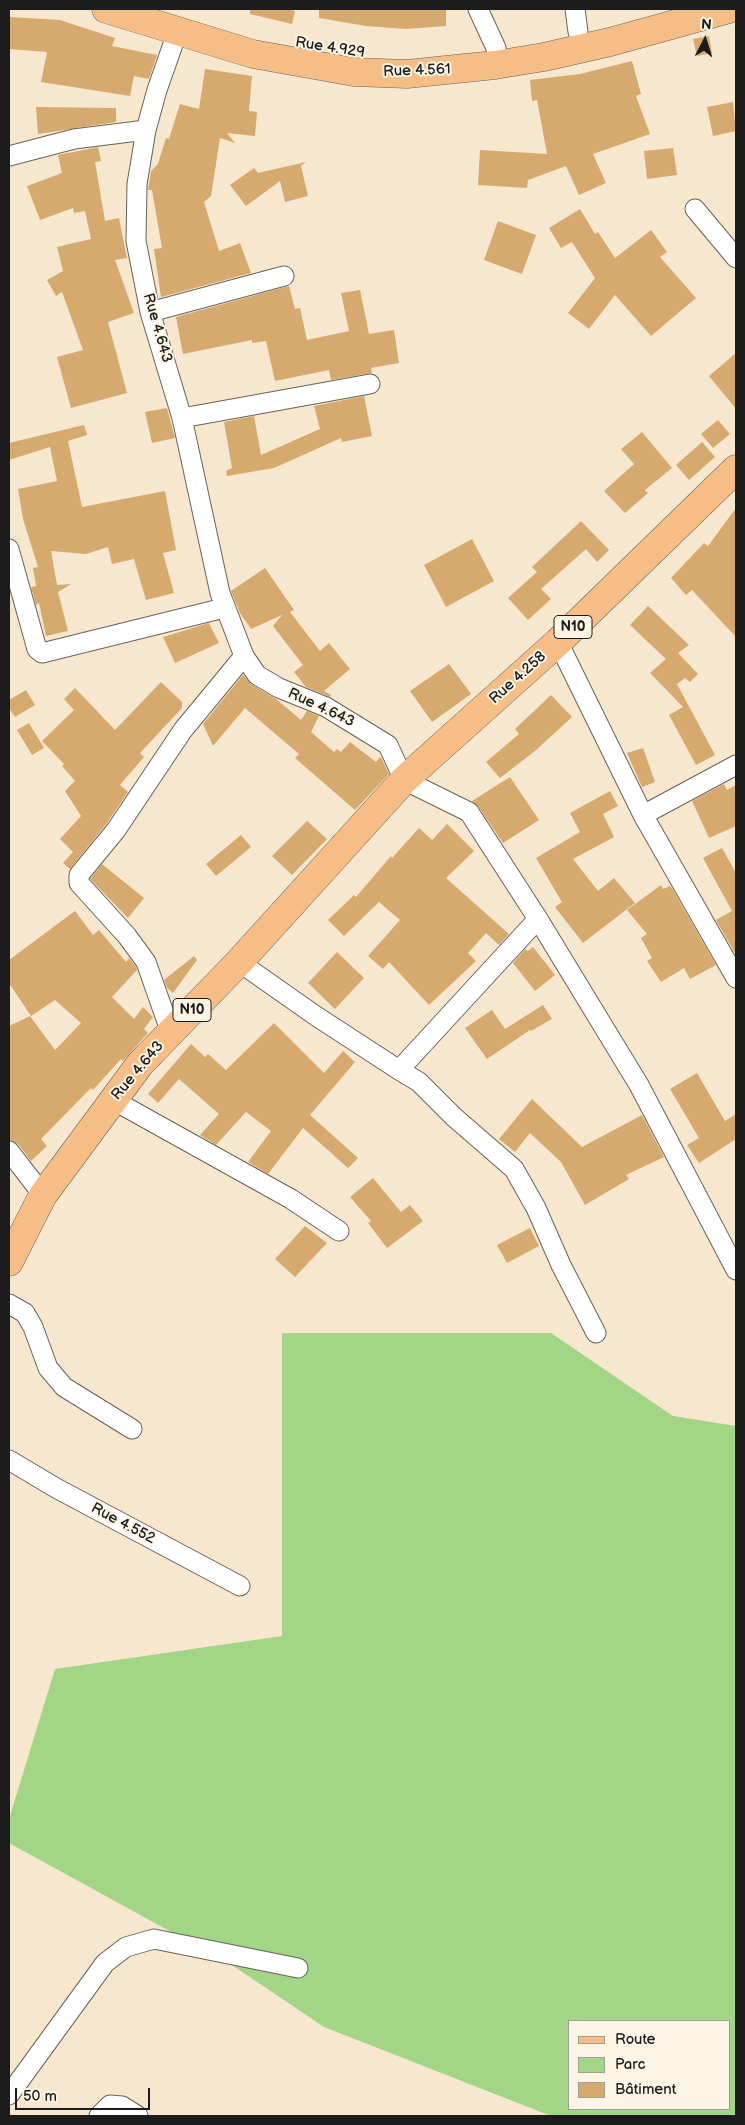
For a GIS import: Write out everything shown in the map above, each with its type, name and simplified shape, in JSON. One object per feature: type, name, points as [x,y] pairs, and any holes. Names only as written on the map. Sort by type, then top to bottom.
[{"type":"main road","name":"Rue 4.561","points":[[106,9],[175,19],[253,54],[310,66],[354,72],[407,74],[495,65],[544,57],[610,42],[728,9]]},
{"type":"main road","name":"Rue 4.929","points":[[175,19],[354,54],[429,56],[496,48],[576,20],[667,9]]},
{"type":"main road","name":"Rue 4.258","points":[[404,780],[558,642],[736,468]]},
{"type":"main road","name":"Rue 4.643","points":[[9,1262],[44,1195],[140,1064],[239,962],[404,780]]},
{"type":"street","points":[[478,9],[496,48]]},
{"type":"street","name":"Rue 4.643","points":[[175,19],[146,130],[137,184],[136,241],[150,312],[182,418],[224,608],[244,656],[257,675],[279,688],[326,707],[388,745],[404,780]]},
{"type":"street","points":[[9,156],[74,139],[146,130]]},
{"type":"street","points":[[695,209],[736,258]]},
{"type":"street","points":[[150,312],[284,276]]},
{"type":"street","points":[[182,418],[370,384]]},
{"type":"street","points":[[9,549],[12,581],[37,649],[42,653],[224,608]]},
{"type":"street","points":[[558,642],[642,814],[736,978]]},
{"type":"street","points":[[171,1033],[146,962],[127,936],[79,884],[79,875],[116,830],[183,730],[244,656]]},
{"type":"street","points":[[642,814],[736,765]]},
{"type":"street","points":[[404,780],[469,812],[538,919],[639,1085],[736,1270]]},
{"type":"street","points":[[400,1070],[538,919]]},
{"type":"street","points":[[239,962],[316,1016],[419,1082],[454,1117],[514,1169],[536,1208],[561,1265],[596,1333]]},
{"type":"street","points":[[113,1100],[291,1199],[338,1231]]},
{"type":"street","points":[[9,1151],[44,1195]]},
{"type":"street","points":[[9,1304],[25,1313],[33,1327],[48,1368],[64,1387],[132,1429]]},
{"type":"street","name":"Rue 4.552","points":[[9,1460],[56,1488],[240,1586]]},
{"type":"street","points":[[9,2095],[105,1963],[126,1947],[154,1940],[298,1968]]},
{"type":"street","points":[[99,2116],[110,2105],[122,2106],[138,2116]]},
{"type":"green space","points":[[282,1333],[551,1333],[673,1416],[736,1426],[736,2116],[551,2116],[324,2027],[235,1967],[9,1843],[9,1819],[55,1669],[282,1636]]},
{"type":"building","points":[[250,9],[287,9],[295,11],[292,24],[250,14]]},
{"type":"building","points":[[319,9],[446,9],[446,26],[406,29],[366,26],[319,18]]},
{"type":"building","points":[[9,17],[60,20],[115,38],[112,46],[157,55],[149,79],[134,76],[130,96],[41,82],[47,52],[9,49]]},
{"type":"building","points":[[709,36],[712,53],[697,56],[693,39]]},
{"type":"building","points":[[632,61],[641,94],[636,96],[650,134],[593,154],[606,183],[579,195],[566,166],[528,180],[527,188],[478,185],[480,150],[547,154],[537,100],[532,101],[530,80],[580,74]]},
{"type":"building","points":[[205,69],[252,76],[249,111],[257,112],[255,136],[227,133],[235,143],[220,138],[211,196],[204,202],[219,251],[240,243],[251,273],[161,297],[154,249],[162,248],[152,190],[148,190],[151,171],[158,164],[166,138],[169,139],[180,104],[199,109]]},
{"type":"building","points":[[733,102],[736,131],[713,136],[707,107]]},
{"type":"building","points":[[36,107],[116,108],[116,122],[38,134]]},
{"type":"building","points":[[98,147],[101,161],[95,162],[105,221],[119,218],[127,258],[115,260],[134,313],[108,322],[127,393],[71,408],[57,357],[83,350],[62,292],[56,296],[47,280],[63,271],[57,247],[91,239],[85,211],[74,213],[73,208],[40,220],[27,186],[62,173],[58,155]]},
{"type":"building","points":[[673,148],[677,175],[647,179],[644,151]]},
{"type":"building","points":[[306,162],[301,166],[308,196],[285,202],[280,181],[246,206],[230,185],[254,168],[258,173]]},
{"type":"building","points":[[580,209],[595,234],[598,232],[615,258],[651,230],[667,252],[660,257],[696,298],[651,336],[615,295],[589,329],[568,313],[595,278],[572,242],[561,248],[549,228]]},
{"type":"building","points":[[498,221],[536,235],[522,274],[484,260]]},
{"type":"building","points":[[289,286],[295,309],[300,308],[307,340],[349,331],[341,293],[360,290],[369,334],[394,330],[399,363],[371,368],[372,373],[331,380],[329,370],[275,381],[266,341],[252,343],[252,340],[183,354],[176,317]]},
{"type":"building","points":[[736,353],[736,409],[709,376]]},
{"type":"building","points":[[364,396],[372,436],[342,442],[341,438],[274,468],[227,476],[226,471],[232,468],[224,422],[254,416],[261,455],[320,429],[314,406]]},
{"type":"building","points":[[167,408],[175,438],[152,443],[145,412]]},
{"type":"building","points":[[718,420],[730,434],[713,448],[701,434]]},
{"type":"building","points":[[84,425],[87,435],[68,441],[82,507],[165,491],[176,550],[163,553],[174,593],[146,600],[134,559],[112,564],[108,547],[86,554],[51,551],[57,585],[71,584],[58,592],[68,631],[46,636],[39,603],[36,605],[31,587],[36,586],[33,568],[38,567],[23,519],[18,489],[57,481],[50,447],[9,460],[9,443]]},
{"type":"building","points":[[642,432],[672,468],[645,490],[648,493],[625,513],[604,491],[634,464],[621,449]]},
{"type":"building","points":[[702,442],[715,457],[689,480],[676,465]]},
{"type":"building","points":[[736,508],[736,637],[692,590],[686,595],[671,578],[704,543],[708,546]]},
{"type":"building","points":[[581,521],[609,550],[597,562],[586,549],[541,589],[551,599],[528,620],[508,598],[537,572],[532,567]]},
{"type":"building","points":[[472,539],[494,581],[446,607],[424,565]]},
{"type":"building","points":[[265,568],[294,610],[290,612],[320,651],[329,643],[350,669],[324,691],[331,695],[330,697],[306,687],[294,672],[303,665],[273,626],[282,615],[251,629],[240,613],[231,591]]},
{"type":"building","points":[[648,606],[689,645],[678,653],[698,674],[690,682],[685,678],[677,684],[715,755],[696,765],[669,715],[683,707],[650,673],[666,659],[630,625]]},
{"type":"building","points":[[209,623],[219,643],[175,663],[163,637]]},
{"type":"building","points":[[449,664],[471,694],[432,722],[410,691]]},
{"type":"building","points":[[243,675],[251,684],[276,699],[301,720],[307,711],[319,716],[311,732],[334,752],[337,749],[341,752],[350,742],[376,762],[380,757],[389,774],[355,810],[295,758],[299,754],[245,708],[213,746],[203,724]]},
{"type":"building","points":[[161,682],[182,702],[182,708],[140,753],[144,757],[120,785],[128,792],[107,823],[70,869],[63,863],[73,852],[60,839],[81,816],[65,791],[75,781],[62,766],[64,764],[42,741],[74,710],[64,699],[75,688],[115,730]]},
{"type":"building","points":[[26,690],[35,705],[15,717],[9,708],[9,700]]},
{"type":"building","points":[[551,695],[572,717],[535,751],[500,778],[486,762],[519,734],[515,729]]},
{"type":"building","points":[[29,723],[44,748],[32,755],[17,730]]},
{"type":"building","points":[[643,748],[655,782],[642,787],[627,753]]},
{"type":"building","points":[[510,777],[539,820],[503,843],[478,806],[472,801]]},
{"type":"building","points":[[724,784],[727,790],[736,785],[736,826],[709,838],[692,801]]},
{"type":"building","points":[[610,791],[618,806],[603,814],[614,837],[573,859],[598,891],[614,878],[635,903],[583,943],[555,907],[562,902],[536,858],[580,832],[570,813]]},
{"type":"building","points":[[307,821],[327,839],[292,875],[272,856]]},
{"type":"building","points":[[447,824],[474,851],[446,878],[509,934],[499,945],[486,933],[468,953],[476,961],[429,1005],[389,962],[383,969],[368,956],[400,920],[379,902],[344,936],[328,920],[354,895],[356,897],[391,856],[392,858],[419,828],[432,840]]},
{"type":"building","points":[[241,835],[251,847],[216,876],[206,864]]},
{"type":"building","points":[[722,848],[736,873],[736,955],[716,920],[732,911],[703,858]]},
{"type":"building","points":[[102,864],[144,898],[128,918],[90,879]]},
{"type":"building","points":[[661,885],[663,889],[670,886],[672,888],[716,965],[690,979],[684,968],[661,982],[647,961],[652,958],[641,938],[647,934],[627,910]]},
{"type":"building","points":[[75,911],[93,935],[99,930],[126,962],[129,958],[136,967],[137,970],[112,997],[134,1019],[143,1007],[153,1017],[144,1029],[148,1033],[123,1061],[121,1059],[93,1090],[91,1088],[41,1139],[47,1146],[31,1161],[18,1144],[9,1140],[9,1026],[30,1016],[55,1050],[81,1023],[55,1000],[31,1016],[9,983],[9,960]]},
{"type":"building","points":[[533,947],[555,975],[535,991],[513,963],[525,949],[528,951]]},
{"type":"building","points":[[337,952],[364,978],[335,1009],[308,983]]},
{"type":"building","points":[[194,956],[197,960],[173,993],[167,988],[164,980]]},
{"type":"building","points":[[543,1005],[552,1019],[530,1030],[487,1059],[465,1028],[492,1010],[505,1029]]},
{"type":"building","points":[[274,1023],[324,1073],[343,1051],[355,1062],[310,1115],[358,1158],[348,1168],[303,1128],[268,1174],[248,1162],[271,1131],[246,1112],[216,1145],[200,1135],[219,1114],[179,1079],[158,1103],[148,1094],[191,1044],[205,1057],[208,1054],[226,1070]]},
{"type":"building","points":[[697,1073],[725,1121],[736,1114],[736,1139],[699,1163],[687,1145],[699,1138],[670,1089]]},
{"type":"building","points":[[532,1099],[582,1147],[642,1115],[664,1157],[626,1175],[629,1179],[585,1205],[561,1162],[530,1133],[515,1152],[499,1139]]},
{"type":"building","points":[[373,1178],[401,1212],[410,1205],[423,1221],[387,1248],[368,1223],[371,1221],[350,1197]]},
{"type":"building","points":[[305,1226],[327,1243],[295,1277],[275,1259]]},
{"type":"building","points":[[530,1228],[539,1246],[507,1263],[497,1245]]}]
